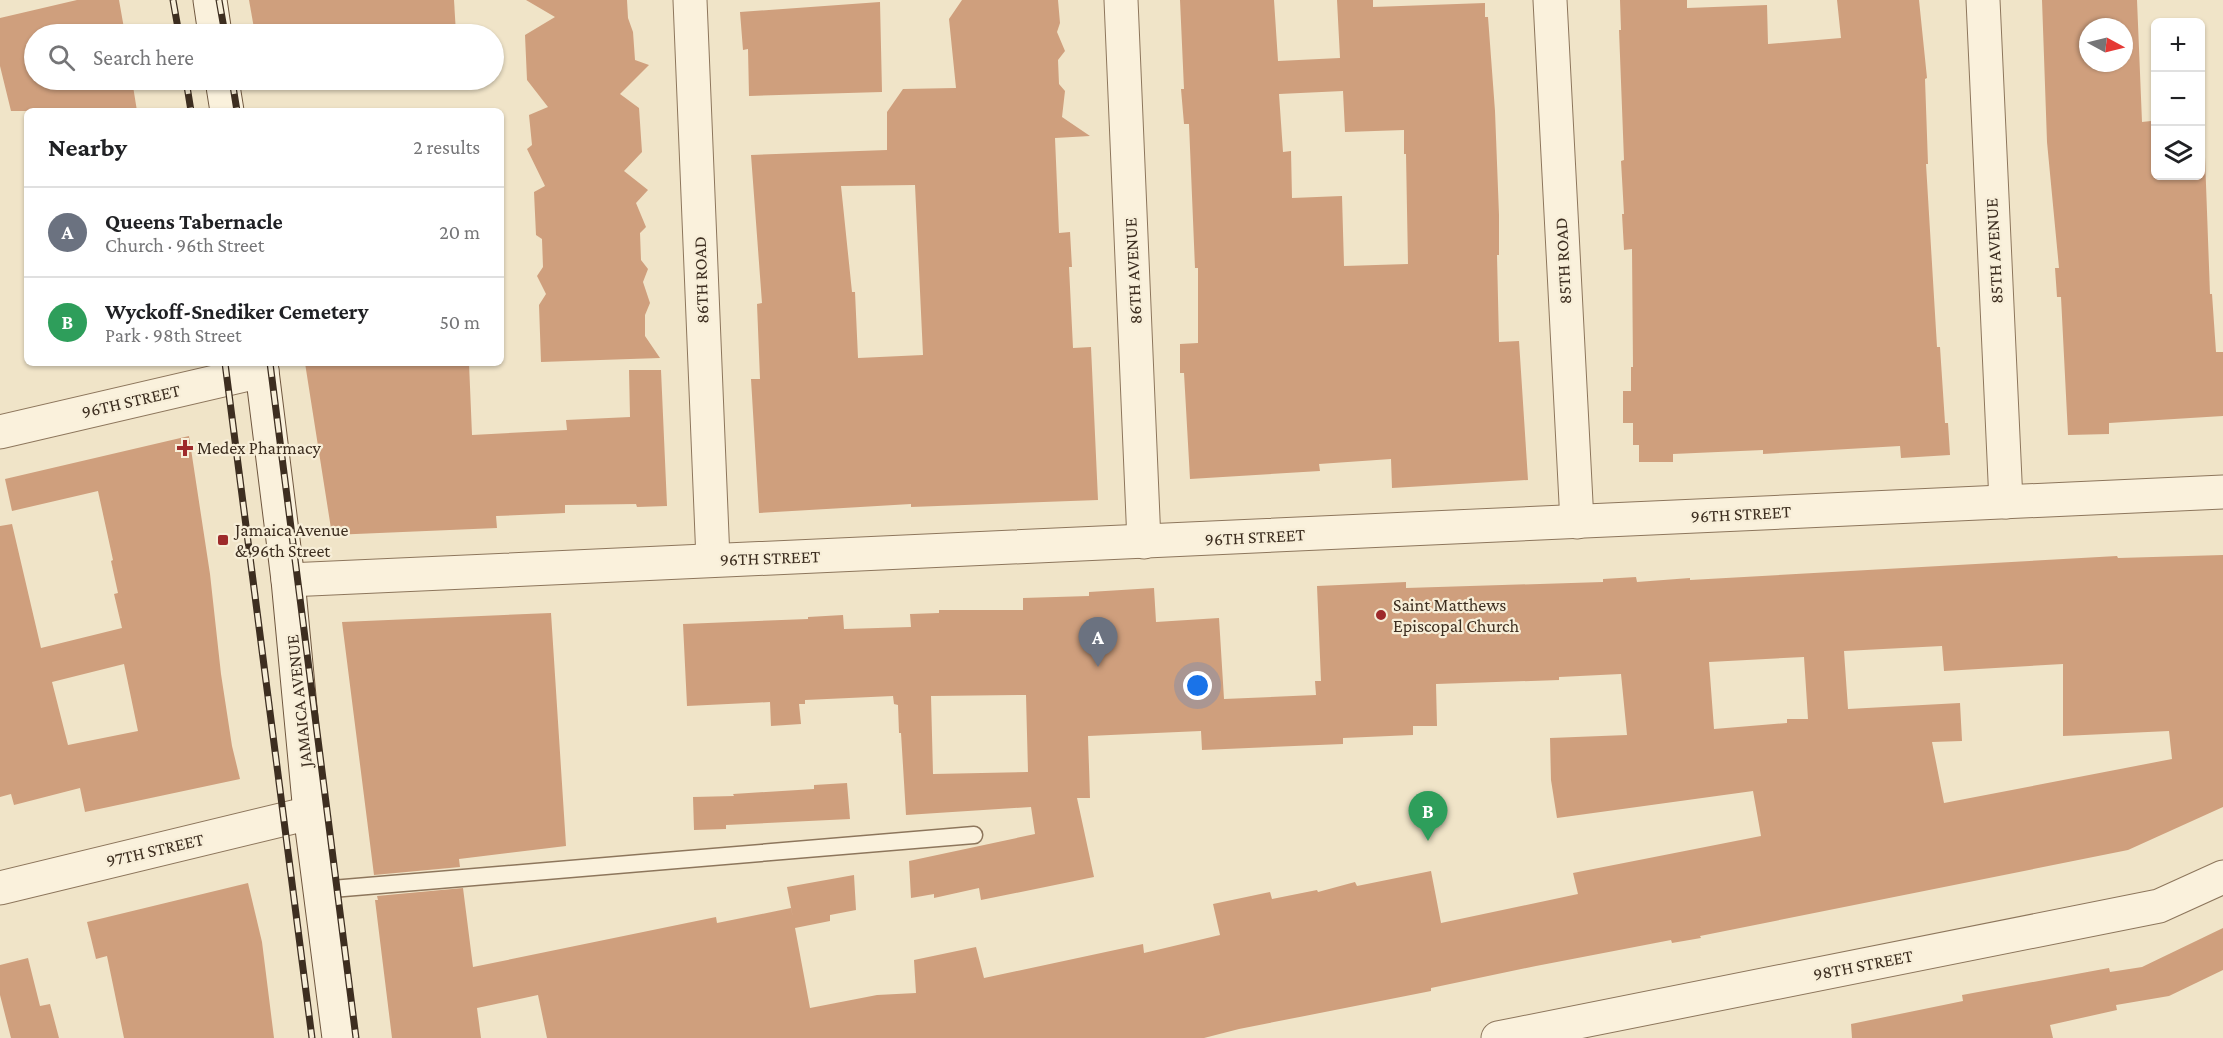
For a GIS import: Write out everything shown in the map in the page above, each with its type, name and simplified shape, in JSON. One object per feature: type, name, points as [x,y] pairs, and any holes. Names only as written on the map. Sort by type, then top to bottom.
[{"type":"street","points":[[210,0],[214,24]]},
{"type":"street","name":"86TH ROAD","points":[[690,0],[714,560]]},
{"type":"street","name":"86TH AVENUE","points":[[1121,0],[1144,542]]},
{"type":"street","name":"85TH ROAD","points":[[1550,0],[1577,522]]},
{"type":"street","name":"85TH AVENUE","points":[[1983,0],[2006,502]]},
{"type":"street","points":[[224,90],[227,108]]},
{"type":"street","name":"96TH STREET","points":[[0,432],[261,367]]},
{"type":"street","name":"JAMAICA AVENUE","points":[[261,367],[288,580],[310,813],[339,1038]]},
{"type":"street","name":"96TH STREET","points":[[288,580],[2223,492]]},
{"type":"street","name":"97TH STREET","points":[[0,888],[310,813]]},
{"type":"street","name":"98TH STREET","points":[[1498,1038],[2159,906],[2223,877]]},
{"type":"lane","points":[[320,890],[475,875],[974,835]]},
{"type":"building","points":[[77,0],[119,0],[123,24],[24,24],[24,90],[134,90],[137,108],[24,108],[24,111],[11,111],[0,66],[0,18]]},
{"type":"building","points":[[249,0],[454,0],[455,24],[253,24]]},
{"type":"building","points":[[526,0],[627,0],[635,60],[649,65],[620,94],[639,108],[642,152],[624,171],[648,190],[636,203],[646,227],[640,233],[641,260],[648,269],[643,282],[650,303],[645,315],[645,336],[660,358],[541,362],[539,305],[546,294],[537,276],[543,267],[542,239],[536,235],[534,192],[545,186],[527,149],[532,145],[529,115],[548,107],[527,80],[525,35],[555,17]]},
{"type":"building","points":[[962,0],[1058,0],[1060,23],[1057,32],[1065,51],[1058,60],[1059,84],[1065,91],[1062,117],[1090,136],[1055,138],[1059,233],[1070,232],[1072,267],[1069,267],[1073,348],[1091,347],[1098,500],[911,507],[911,504],[759,513],[751,379],[760,379],[757,304],[762,303],[751,155],[887,150],[887,112],[903,89],[956,88],[949,19]],"holes":[[[915,185],[923,355],[858,358],[855,292],[852,292],[841,186]]]},
{"type":"building","points":[[1180,0],[1274,0],[1278,61],[1340,58],[1337,0],[1373,0],[1373,7],[1485,3],[1495,111],[1499,215],[1499,255],[1497,255],[1499,342],[1519,341],[1528,480],[1392,488],[1391,459],[1319,464],[1320,471],[1190,479],[1184,373],[1180,373],[1180,344],[1198,343],[1198,268],[1195,268],[1189,124],[1184,124],[1181,89],[1184,89]],"holes":[[[1343,91],[1345,132],[1404,130],[1408,264],[1344,266],[1342,196],[1292,198],[1291,151],[1283,152],[1279,94]]]},
{"type":"building","points":[[1620,0],[1687,0],[1687,8],[1767,5],[1768,44],[1841,38],[1837,0],[1919,0],[1927,78],[1925,79],[1928,164],[1926,164],[1937,347],[1940,347],[1945,423],[1948,423],[1950,455],[1901,458],[1900,446],[1763,454],[1763,450],[1673,454],[1673,462],[1639,462],[1639,445],[1633,445],[1633,423],[1623,423],[1623,391],[1631,391],[1631,367],[1633,367],[1632,249],[1624,250],[1622,214],[1624,214],[1621,161],[1624,160]]},
{"type":"building","points":[[2042,0],[2137,0],[2142,122],[2151,121],[2151,180],[2205,180],[2205,157],[2210,294],[2212,294],[2216,352],[2223,352],[2223,416],[2109,423],[2109,434],[2068,435],[2061,297],[2057,297],[2055,268],[2059,268],[2047,142]]},
{"type":"building","points":[[880,2],[882,92],[749,96],[748,49],[743,50],[740,12]]},
{"type":"building","points":[[305,366],[469,366],[472,435],[567,430],[566,420],[630,417],[629,370],[661,370],[667,506],[565,505],[565,513],[496,516],[497,528],[332,535]]},
{"type":"building","points":[[189,436],[210,574],[221,674],[232,746],[240,779],[85,812],[80,788],[14,805],[11,794],[0,797],[0,526],[12,524],[41,648],[122,628],[114,594],[118,593],[111,561],[113,560],[98,491],[12,511],[5,479]],"holes":[[[124,664],[138,731],[68,745],[52,682]]]},
{"type":"building","points":[[2223,555],[2223,807],[2128,850],[1700,936],[1701,938],[1672,943],[1671,940],[1536,966],[1431,988],[1431,991],[1204,1038],[547,1038],[538,995],[477,1008],[481,1038],[392,1038],[375,900],[378,900],[377,896],[463,888],[473,967],[716,917],[717,923],[791,908],[793,918],[787,887],[854,875],[856,910],[830,915],[830,921],[795,928],[810,1008],[877,995],[916,993],[914,960],[976,947],[984,978],[1143,944],[1144,953],[1220,935],[1213,904],[1270,892],[1272,899],[1317,890],[1318,892],[1355,882],[1357,886],[1431,871],[1441,923],[1578,894],[1573,873],[1761,836],[1753,791],[1557,818],[1551,780],[1550,738],[1627,735],[1621,674],[1559,677],[1559,680],[1436,684],[1437,726],[1413,726],[1413,735],[1343,738],[1343,744],[1202,750],[1201,731],[1088,736],[1090,798],[1077,798],[1094,877],[981,900],[979,888],[934,898],[934,894],[911,898],[909,861],[1035,834],[1031,807],[906,815],[898,705],[894,704],[893,696],[805,700],[805,704],[799,704],[801,724],[771,726],[770,702],[687,706],[683,624],[808,619],[808,617],[843,615],[844,629],[911,627],[910,614],[939,613],[939,610],[1023,610],[1023,598],[1089,596],[1089,592],[1154,588],[1156,622],[1219,618],[1224,699],[1316,695],[1315,681],[1321,681],[1317,586],[1406,582],[1406,588],[1603,582],[1603,579],[1636,577],[1637,582],[2117,556],[2118,558]],"holes":[[[1942,646],[1944,671],[2063,664],[2063,736],[2169,731],[2172,759],[1944,803],[1932,742],[1962,741],[1960,703],[1848,709],[1844,651]],[[1804,657],[1808,719],[1787,719],[1787,723],[1714,729],[1709,662]],[[1026,695],[1028,772],[933,774],[931,696]]]},
{"type":"building","points":[[551,613],[566,846],[459,859],[460,867],[374,875],[342,622]]},
{"type":"building","points":[[847,783],[850,819],[726,825],[726,829],[694,830],[693,797],[814,789],[814,785]]},
{"type":"building","points":[[248,883],[262,942],[274,1038],[124,1038],[107,956],[96,959],[87,922]]},
{"type":"building","points":[[2223,928],[2223,970],[2169,996],[2116,1005],[2117,1010],[2050,1025],[2053,1038],[1852,1038],[1851,1024],[1963,1001],[1962,995],[2109,968],[2110,972],[2142,967]]},
{"type":"building","points":[[28,958],[40,1006],[50,1004],[59,1038],[11,1038],[0,995],[0,965]]},
{"type":"railway","points":[[173,0],[177,24]]},
{"type":"railway","points":[[219,0],[223,24]]},
{"type":"railway","points":[[188,90],[191,108]]},
{"type":"railway","points":[[234,90],[237,108]]},
{"type":"railway","points":[[225,366],[312,1038]]},
{"type":"railway","points":[[270,366],[356,1038]]},
{"type":"place","name":"Medex Pharmacy","points":[[185,448]]},
{"type":"place","name":"Jamaica Avenue & 96th Street","points":[[223,540]]},
{"type":"place","name":"Saint Matthews Episcopal Church","points":[[1381,615]]},
{"type":"place","name":"Queens Tabernacle","points":[[1098,667]]},
{"type":"place","name":"Wyckoff-Snediker Cemetery","points":[[1428,841]]}]
